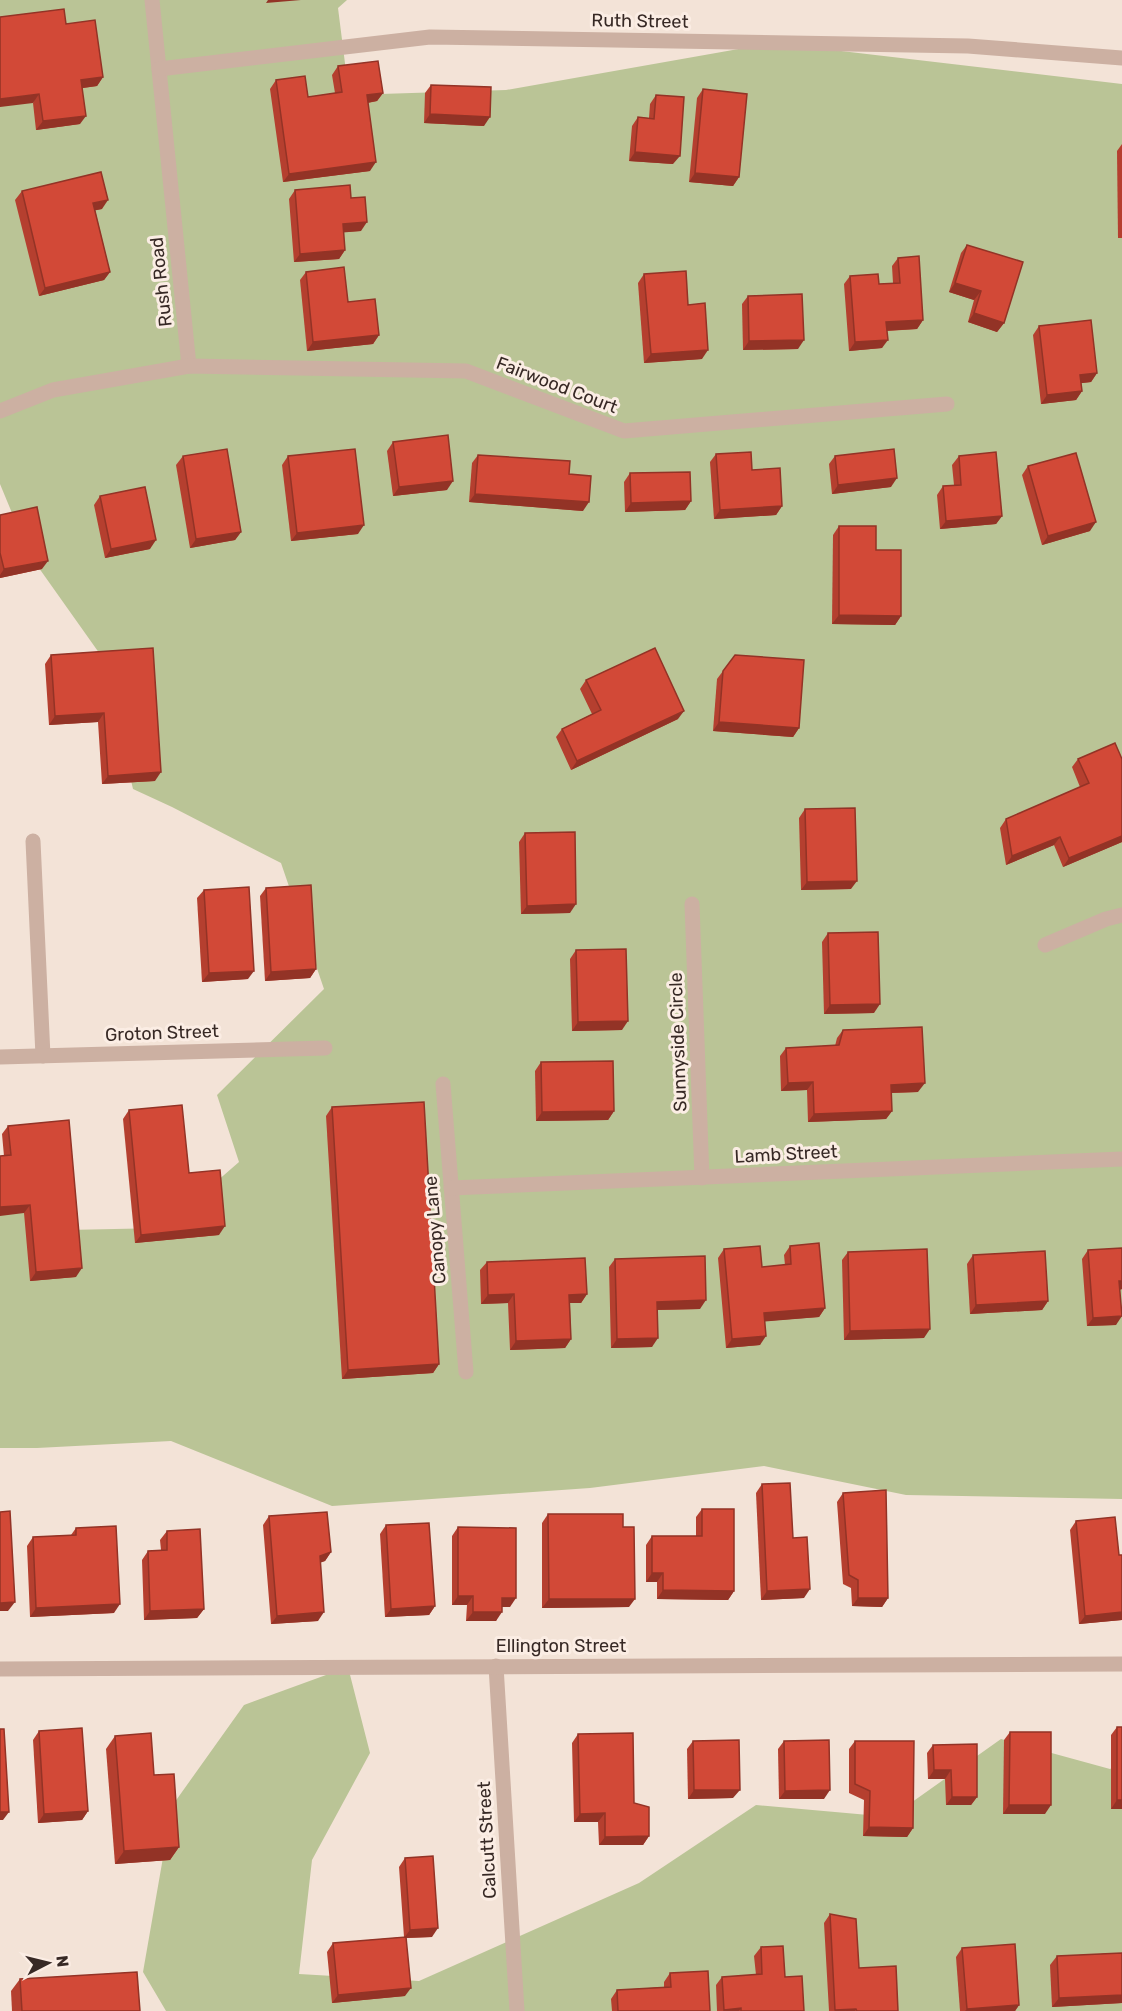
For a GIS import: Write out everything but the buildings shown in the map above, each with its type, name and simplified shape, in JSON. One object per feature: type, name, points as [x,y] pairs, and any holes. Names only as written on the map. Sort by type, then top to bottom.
[{"type":"street","name":"Rush Road","points":[[152,0],[189,366]]},
{"type":"street","name":"Ruth Street","points":[[159,69],[429,38],[968,46],[1122,57]]},
{"type":"street","name":"Fairwood Court","points":[[189,366],[466,371],[624,431],[947,404]]},
{"type":"street","points":[[0,411],[53,390],[189,366]]},
{"type":"street","points":[[33,841],[43,1056]]},
{"type":"street","name":"Sunnyside Circle","points":[[692,904],[702,1178]]},
{"type":"street","points":[[1045,945],[1106,919],[1122,915]]},
{"type":"street","name":"Groton Street","points":[[0,1057],[325,1048]]},
{"type":"street","name":"Canopy Lane","points":[[443,1084],[466,1372]]},
{"type":"street","name":"Lamb Street","points":[[451,1188],[1122,1159]]},
{"type":"street","name":"Ellington Street","points":[[0,1669],[1122,1664]]},
{"type":"street","name":"Calcutt Street","points":[[496,1666],[517,2011]]},
{"type":"green space","points":[[0,0],[347,0],[338,8],[349,95],[506,90],[773,43],[1122,84],[1122,1499],[906,1495],[764,1466],[590,1488],[332,1506],[171,1441],[0,1448],[0,1184],[66,1230],[163,1228],[239,1162],[217,1095],[324,989],[281,863],[133,789],[102,657],[29,554],[0,484]]},
{"type":"green space","points":[[348,1667],[370,1753],[312,1860],[299,1974],[419,1981],[639,1883],[756,1805],[891,1817],[1001,1739],[1110,1769],[1122,1762],[1122,2011],[166,2011],[143,1972],[172,1806],[244,1705]]}]
